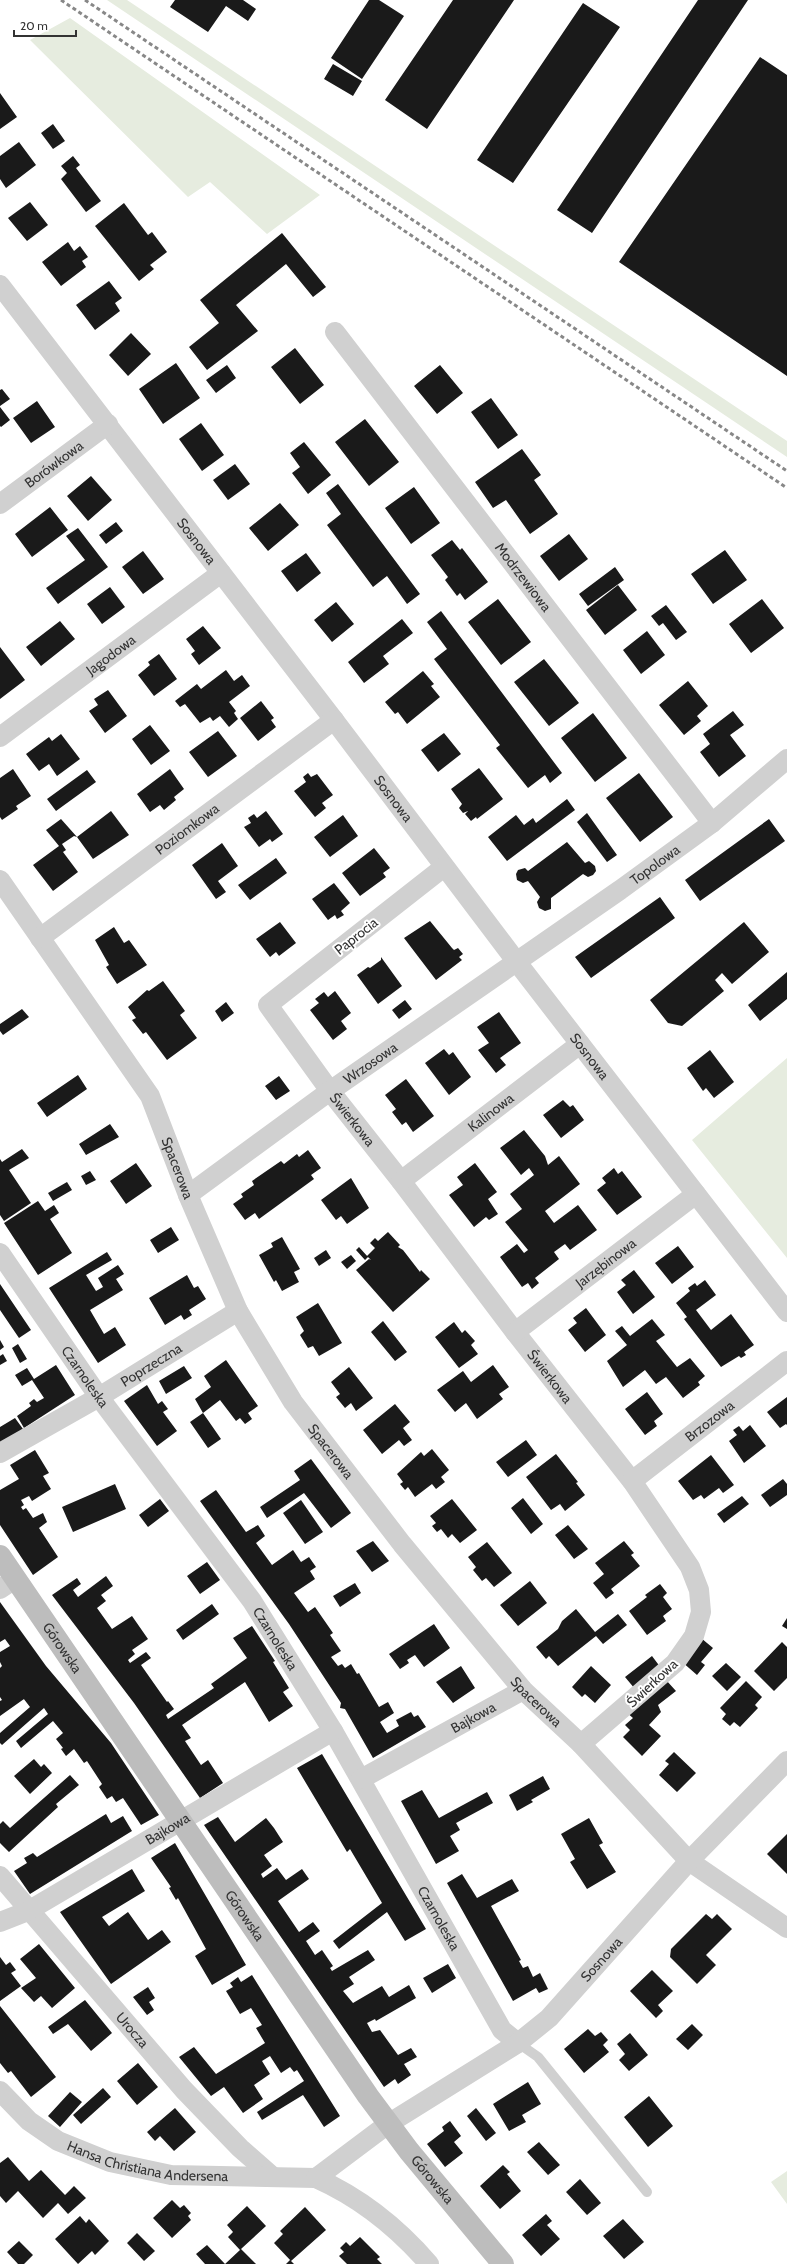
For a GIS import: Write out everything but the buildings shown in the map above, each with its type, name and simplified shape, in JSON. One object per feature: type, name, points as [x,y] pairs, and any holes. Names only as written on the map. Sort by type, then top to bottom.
[{"type":"street","name":"Sosnowa","points":[[0,285],[334,720],[516,961],[787,1312]]},
{"type":"street","name":"Modrzewiowa","points":[[335,332],[712,822]]},
{"type":"street","name":"Borówkowa","points":[[0,504],[108,424]]},
{"type":"street","name":"Jagodowa","points":[[0,737],[221,573]]},
{"type":"street","name":"Poziomkowa","points":[[40,938],[334,720]]},
{"type":"street","name":"Topolowa","points":[[516,961],[712,822],[787,759]]},
{"type":"street","name":"Paprocia","points":[[268,1005],[444,867]]},
{"type":"street","name":"Spacerowa","points":[[0,880],[150,1096],[188,1195],[238,1311],[293,1402],[402,1544],[523,1690],[581,1744],[689,1862],[787,1928]]},
{"type":"street","name":"Wrzosowa","points":[[188,1195],[330,1091],[516,961]]},
{"type":"street","name":"Świerkowa","points":[[268,1005],[330,1091],[401,1181],[515,1332],[632,1480],[690,1567],[699,1590],[701,1612],[694,1636],[675,1663],[581,1744]]},
{"type":"street","name":"Kalinowa","points":[[401,1181],[580,1044]]},
{"type":"street","name":"Jarzębinowa","points":[[515,1332],[696,1194]]},
{"type":"street","name":"Czarnoleska","points":[[0,1253],[99,1397],[252,1601],[361,1779],[502,2030],[518,2043]]},
{"type":"street","name":"Poprzeczna","points":[[0,1452],[99,1397],[238,1311]]},
{"type":"street","name":"Brzozowa","points":[[632,1480],[787,1361]]},
{"type":"street","name":"Górowska","points":[[0,1556],[8,1584],[181,1821],[388,2124],[466,2222],[503,2264]]},
{"type":"street","name":"Bajkowa","points":[[361,1779],[523,1690]]},
{"type":"street","name":"Bajkowa","points":[[0,1922],[28,1911],[333,1731]]},
{"type":"street","name":"Sosnowa","points":[[388,2124],[518,2043],[549,2018],[689,1862],[787,1761]]},
{"type":"street","name":"Urocza","points":[[0,1876],[28,1911],[184,2090],[240,2148],[273,2177]]},
{"type":"street","name":"Hansa Christiana Andersena","points":[[0,2091],[29,2121],[58,2141],[110,2162],[171,2175],[316,2178],[342,2189],[366,2205],[397,2230],[429,2264]]},
{"type":"street","points":[[316,2178],[388,2124]]},
{"type":"lane","points":[[518,2043],[538,2057],[647,2192]]},
{"type":"shaded area","points":[[107,0],[127,0],[787,441],[787,457]]},
{"type":"shaded area","points":[[70,18],[320,195],[267,234],[210,182],[188,197],[30,40]]},
{"type":"shaded area","points":[[787,1058],[787,1258],[692,1140]]},
{"type":"shaded area","points":[[787,2171],[787,2204],[771,2182]]},
{"type":"railway","points":[[61,0],[787,488]]},
{"type":"railway","points":[[85,0],[787,471]]}]
